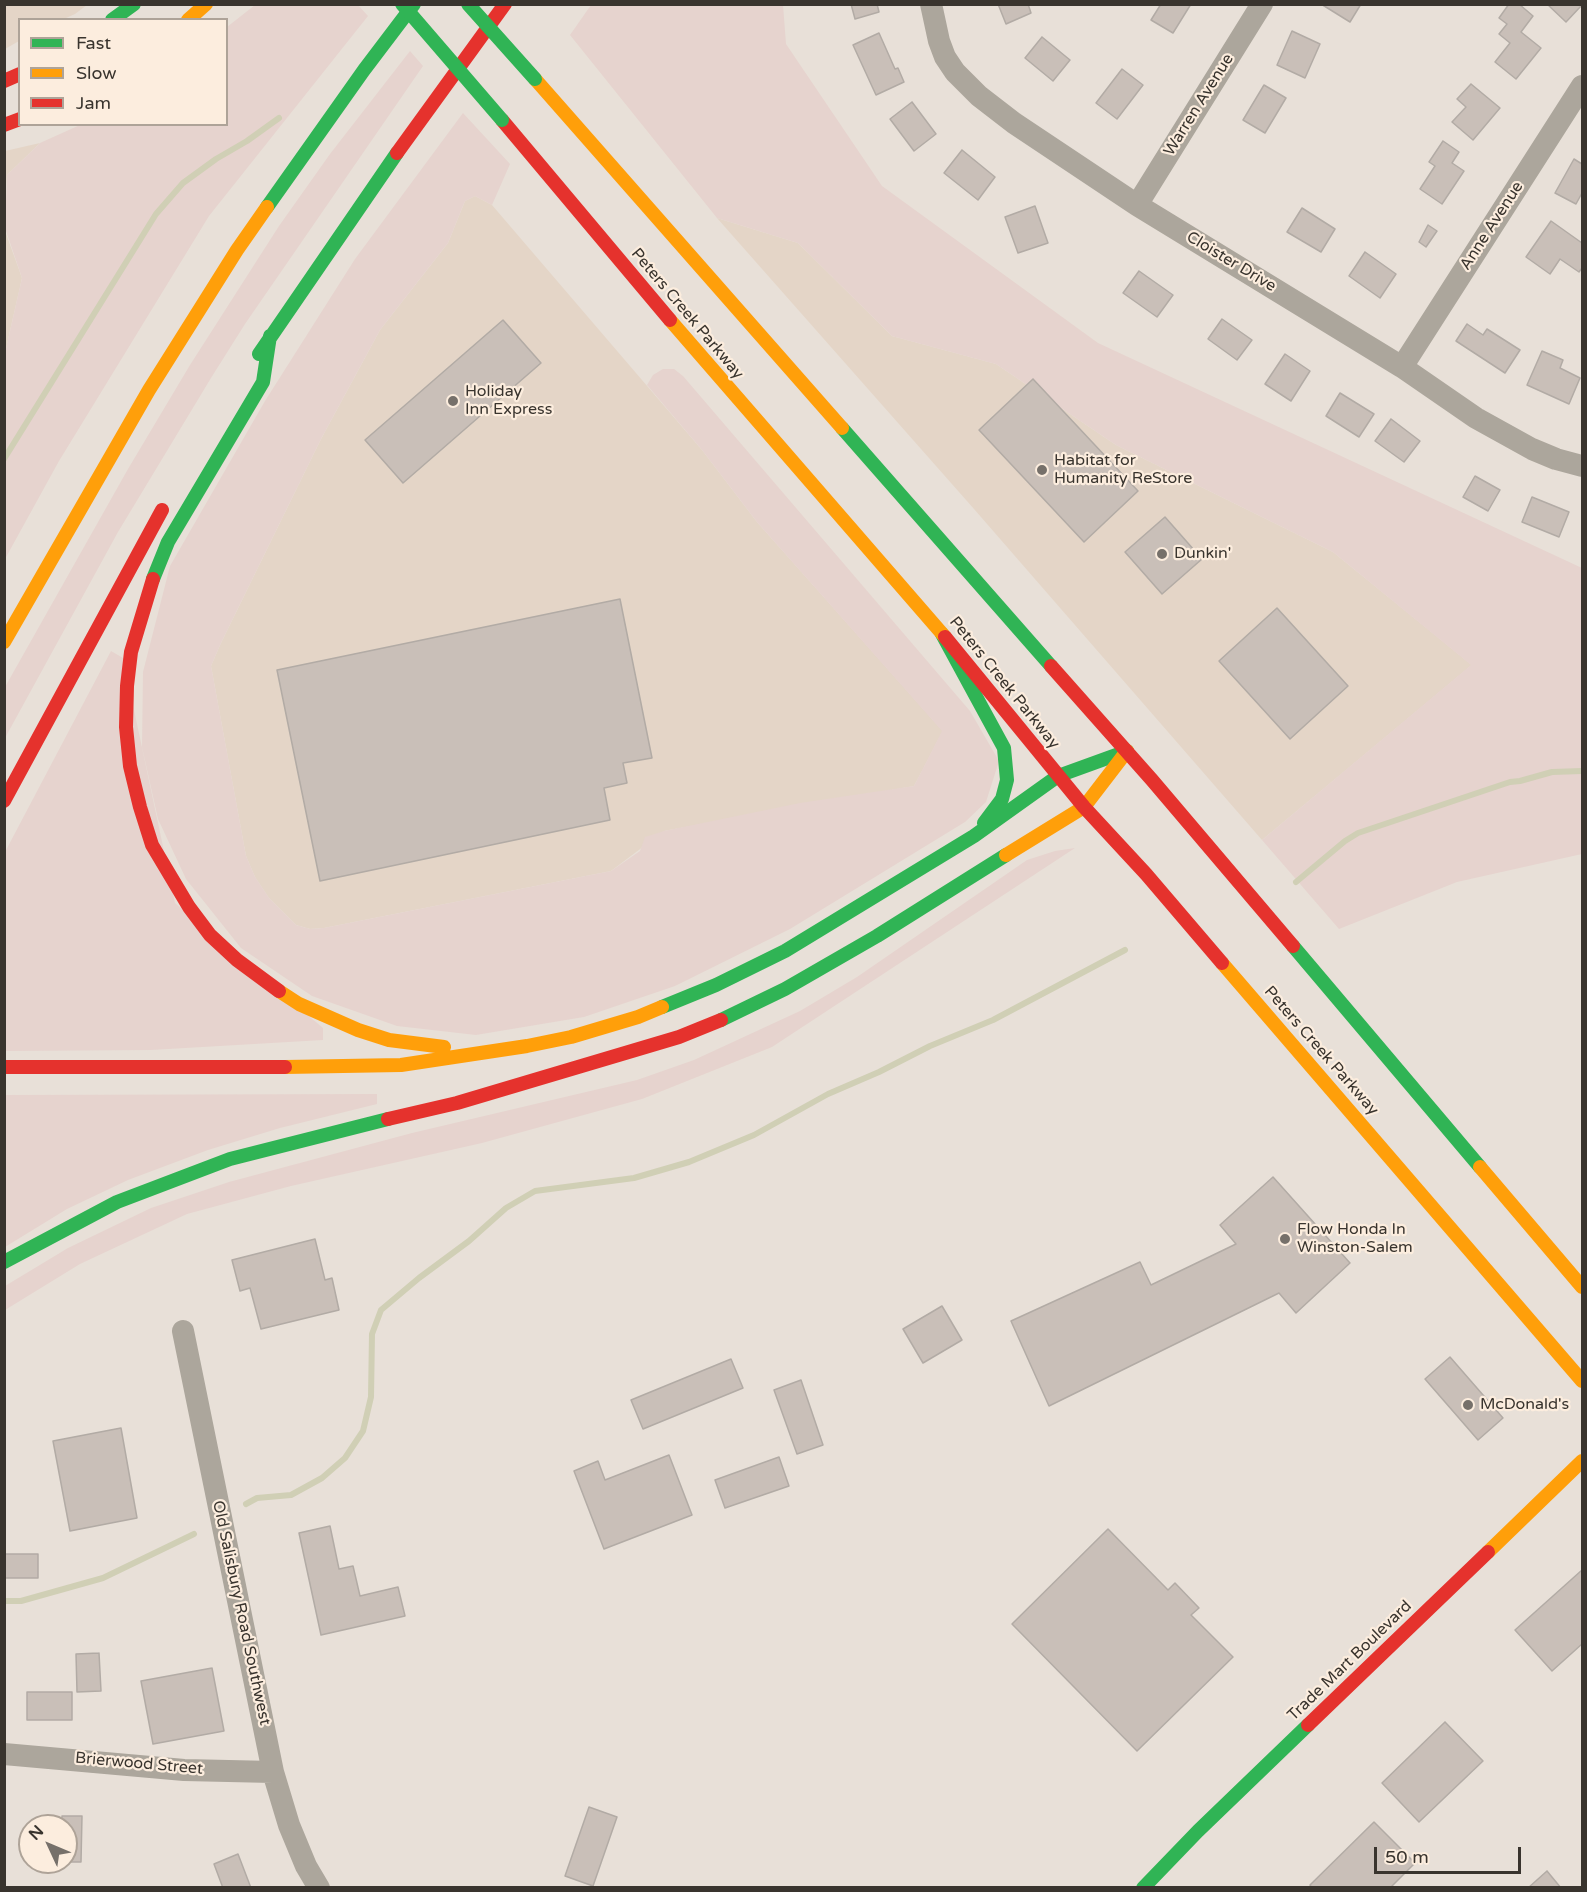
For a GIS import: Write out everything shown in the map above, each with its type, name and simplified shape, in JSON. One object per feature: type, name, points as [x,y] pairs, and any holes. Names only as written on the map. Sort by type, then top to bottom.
[{"type":"main road","points":[[115,18],[134,4]]},
{"type":"main road","points":[[190,18],[206,4]]},
{"type":"main road","name":"Peters Creek Parkway","points":[[402,4],[684,337],[942,634],[1084,807],[1154,882],[1582,1381]]},
{"type":"main road","points":[[4,642],[149,390],[237,250],[364,70],[414,4]]},
{"type":"main road","points":[[251,366],[413,130],[506,4]]},
{"type":"main road","points":[[470,6],[1127,751],[1582,1287]]},
{"type":"main road","points":[[4,81],[18,75]]},
{"type":"main road","points":[[270,336],[262,382],[168,542],[152,581],[131,652],[126,728],[130,766],[152,845],[189,907],[210,935],[265,982],[299,1004],[358,1030],[389,1040],[449,1047],[527,1046]]},
{"type":"main road","points":[[4,801],[167,503]]},
{"type":"main road","points":[[942,634],[1004,748],[1007,764],[1007,780],[1002,799],[974,836]]},
{"type":"main road","points":[[4,1067],[401,1065],[527,1046],[570,1037],[638,1017],[716,985],[785,951],[974,836],[1058,776],[1127,751]]},
{"type":"main road","points":[[4,1262],[117,1202],[230,1159],[342,1129],[457,1103],[679,1036],[720,1020],[785,989],[924,908],[1084,807],[1127,751]]},
{"type":"main road","points":[[527,1068],[679,1036]]},
{"type":"main road","name":"Trade Mart Boulevard","points":[[1143,1887],[1198,1831],[1582,1461]]},
{"type":"street","name":"Cloister Drive","points":[[931,4],[939,41],[954,72],[979,96],[1014,123],[1137,205],[1402,367],[1476,418],[1532,449],[1582,466]]},
{"type":"street","name":"Warren Avenue","points":[[1137,205],[1262,4]]},
{"type":"street","name":"Anne Avenue","points":[[1402,367],[1582,86]]},
{"type":"street","name":"Old Salisbury Road Southwest","points":[[183,1331],[273,1772],[289,1826],[306,1866],[319,1887]]},
{"type":"street","name":"Brierwood Street","points":[[4,1754],[184,1770],[273,1772]]},
{"type":"shaded area","points":[[5,4],[87,4],[66,18],[18,18],[18,42],[5,49]]},
{"type":"shaded area","points":[[255,5],[358,5],[368,16],[209,216],[59,461],[5,559],[5,353],[22,278],[5,228],[7,175],[40,143],[78,126],[228,126],[228,26]]},
{"type":"shaded area","points":[[591,5],[783,5],[786,44],[882,186],[1098,343],[1582,568],[1582,854],[1457,882],[1339,929],[1262,840],[1471,665],[1333,552],[1116,445],[996,364],[892,336],[798,243],[717,218],[570,35]]},
{"type":"shaded area","points":[[410,51],[423,66],[245,324],[211,378],[118,532],[5,738],[5,687],[128,469],[190,365],[279,226],[330,154]]},
{"type":"shaded area","points":[[463,113],[510,164],[492,205],[475,196],[465,201],[448,243],[380,330],[321,439],[211,666],[246,856],[255,877],[269,898],[296,925],[310,929],[324,928],[611,871],[640,851],[645,837],[664,831],[800,803],[914,786],[942,731],[757,522],[702,450],[647,385],[653,375],[663,369],[674,369],[683,376],[970,711],[999,761],[986,802],[965,822],[790,929],[675,986],[584,1017],[476,1035],[397,1026],[312,996],[241,948],[186,879],[158,819],[142,747],[143,672],[170,566],[265,401],[355,259]]},
{"type":"shaded area","points":[[40,143],[7,175],[5,202],[5,151]]},
{"type":"shaded area","points":[[475,196],[492,205],[702,450],[757,522],[943,731],[914,786],[664,831],[611,871],[310,929],[296,925],[269,898],[255,877],[246,856],[211,666],[321,439],[380,330],[448,243],[465,201]]},
{"type":"shaded area","points":[[717,218],[798,243],[892,336],[996,364],[1116,445],[1333,552],[1472,665],[1262,840]]},
{"type":"shaded area","points":[[4,228],[22,278],[5,353],[4,353]]},
{"type":"shaded area","points":[[111,651],[123,658],[175,903],[323,1028],[323,1040],[151,1050],[5,1051],[5,852]]},
{"type":"shaded area","points":[[1075,848],[772,1047],[642,1099],[482,1143],[291,1186],[187,1214],[80,1264],[5,1310],[5,1286],[68,1248],[151,1208],[229,1182],[412,1133],[637,1080],[694,1060],[800,1011],[857,977],[1027,860],[1055,851]]},
{"type":"shaded area","points":[[377,1094],[377,1104],[280,1128],[208,1150],[128,1180],[67,1209],[5,1247],[5,1095]]},
{"type":"building","points":[[851,4],[877,4],[879,12],[855,19]]},
{"type":"building","points":[[998,4],[1028,4],[1031,13],[1006,24]]},
{"type":"building","points":[[1161,4],[1191,4],[1173,33],[1151,20]]},
{"type":"building","points":[[1321,4],[1361,4],[1350,22]]},
{"type":"building","points":[[1509,4],[1519,4],[1533,16],[1521,32],[1541,48],[1516,79],[1495,62],[1510,43],[1499,34],[1507,24],[1499,18]]},
{"type":"building","points":[[1547,4],[1582,4],[1582,5],[1566,22]]},
{"type":"building","points":[[1292,31],[1320,44],[1305,78],[1277,65]]},
{"type":"building","points":[[879,33],[895,69],[898,68],[904,82],[876,95],[853,45]]},
{"type":"building","points":[[1042,37],[1070,60],[1053,81],[1025,58]]},
{"type":"building","points":[[1122,69],[1143,85],[1117,119],[1096,103]]},
{"type":"building","points":[[1471,84],[1500,108],[1473,140],[1452,122],[1466,107],[1457,99]]},
{"type":"building","points":[[1264,85],[1286,98],[1265,133],[1243,120]]},
{"type":"building","points":[[912,102],[936,134],[914,151],[890,119]]},
{"type":"building","points":[[1443,141],[1459,152],[1452,163],[1464,171],[1442,204],[1420,189],[1435,166],[1429,162]]},
{"type":"building","points":[[962,150],[995,177],[978,200],[944,173]]},
{"type":"building","points":[[1574,159],[1582,164],[1582,193],[1576,204],[1555,193]]},
{"type":"building","points":[[1035,206],[1048,243],[1018,253],[1005,217]]},
{"type":"building","points":[[1302,208],[1335,229],[1321,252],[1287,232]]},
{"type":"building","points":[[1551,221],[1582,243],[1582,268],[1579,272],[1560,259],[1550,274],[1526,257]]},
{"type":"building","points":[[1428,225],[1437,231],[1426,247],[1419,242]]},
{"type":"building","points":[[1365,252],[1396,274],[1380,298],[1349,276]]},
{"type":"building","points":[[1139,271],[1173,295],[1157,317],[1123,293]]},
{"type":"building","points":[[1222,319],[1252,340],[1237,360],[1208,339]]},
{"type":"building","name":"Holiday Inn Express","points":[[503,320],[541,363],[403,483],[365,440]]},
{"type":"building","points":[[1467,324],[1483,335],[1487,329],[1520,350],[1505,373],[1456,341]]},
{"type":"building","points":[[1542,351],[1563,360],[1560,368],[1580,378],[1569,404],[1527,385]]},
{"type":"building","points":[[1285,354],[1310,371],[1291,401],[1265,384]]},
{"type":"building","points":[[1033,379],[1138,491],[1084,542],[979,430]]},
{"type":"building","points":[[1340,393],[1374,414],[1359,437],[1326,416]]},
{"type":"building","points":[[1391,419],[1420,441],[1404,462],[1375,441]]},
{"type":"building","points":[[1475,476],[1500,490],[1488,511],[1463,497]]},
{"type":"building","points":[[1532,497],[1569,512],[1559,537],[1522,522]]},
{"type":"building","points":[[1165,517],[1202,559],[1162,594],[1125,552]]},
{"type":"building","points":[[620,599],[652,758],[623,763],[627,783],[604,788],[610,820],[320,881],[277,670]]},
{"type":"building","points":[[1277,608],[1348,686],[1290,739],[1219,661]]},
{"type":"building","points":[[1273,1177],[1350,1263],[1296,1313],[1279,1293],[1049,1406],[1011,1321],[1140,1262],[1151,1285],[1236,1244],[1220,1225]]},
{"type":"building","points":[[315,1239],[325,1280],[332,1278],[339,1310],[261,1329],[250,1288],[240,1291],[232,1260]]},
{"type":"building","points":[[942,1306],[962,1340],[923,1363],[903,1329]]},
{"type":"building","points":[[1450,1357],[1503,1418],[1478,1440],[1425,1379]]},
{"type":"building","points":[[731,1359],[743,1388],[643,1429],[631,1400]]},
{"type":"building","points":[[801,1380],[823,1445],[797,1454],[774,1390]]},
{"type":"building","points":[[121,1428],[137,1518],[70,1531],[53,1441]]},
{"type":"building","points":[[669,1455],[692,1515],[604,1549],[574,1471],[598,1461],[605,1480]]},
{"type":"building","points":[[779,1457],[789,1486],[725,1508],[715,1480]]},
{"type":"building","points":[[330,1526],[339,1569],[353,1566],[360,1596],[398,1587],[405,1616],[321,1635],[299,1533]]},
{"type":"building","points":[[1108,1529],[1168,1590],[1175,1583],[1199,1608],[1191,1615],[1233,1657],[1137,1751],[1012,1624]]},
{"type":"building","points":[[4,1554],[38,1554],[38,1578],[4,1578]]},
{"type":"building","points":[[1582,1570],[1582,1644],[1552,1671],[1515,1630]]},
{"type":"building","points":[[99,1653],[101,1691],[77,1692],[76,1654]]},
{"type":"building","points":[[212,1668],[224,1731],[153,1744],[141,1681]]},
{"type":"building","points":[[27,1692],[72,1692],[72,1720],[27,1720]]},
{"type":"building","points":[[1445,1722],[1483,1761],[1419,1822],[1382,1783]]},
{"type":"building","points":[[589,1807],[617,1817],[593,1886],[565,1876]]},
{"type":"building","points":[[78,1816],[82,1816],[81,1862],[78,1862]]},
{"type":"building","points":[[1374,1822],[1415,1863],[1390,1888],[1312,1888],[1310,1885]]},
{"type":"building","points":[[238,1854],[251,1888],[223,1888],[214,1864]]},
{"type":"building","points":[[1547,1871],[1561,1888],[1528,1888]]},
{"type":"waterway","points":[[4,459],[156,214],[183,183],[279,118]]},
{"type":"waterway","points":[[1296,882],[1358,833],[1510,782],[1552,772],[1582,771]]},
{"type":"waterway","points":[[246,1504],[257,1498],[291,1495],[322,1478],[345,1458],[363,1431],[371,1397],[372,1334],[381,1310],[469,1241],[506,1208],[535,1191],[634,1178],[689,1162],[754,1135],[828,1094],[879,1072],[930,1046],[993,1020],[1125,950]]},
{"type":"waterway","points":[[4,1601],[21,1601],[103,1578],[194,1534]]},
{"type":"traffic: fast","points":[[115,18],[134,4]]},
{"type":"traffic: fast","points":[[402,4],[502,120]]},
{"type":"traffic: fast","points":[[267,207],[414,4]]},
{"type":"traffic: fast","points":[[468,4],[535,79]]},
{"type":"traffic: fast","points":[[259,354],[397,153]]},
{"type":"traffic: fast","points":[[153,579],[168,542],[263,382],[270,336]]},
{"type":"traffic: fast","points":[[842,428],[1051,666]]},
{"type":"traffic: fast","points":[[942,634],[1004,748],[1007,780],[1002,799],[984,823]]},
{"type":"traffic: fast","points":[[662,1007],[716,985],[785,951],[974,836],[1058,776],[1127,751]]},
{"type":"traffic: fast","points":[[721,1020],[785,989],[877,936],[1006,855]]},
{"type":"traffic: fast","points":[[1293,946],[1480,1167]]},
{"type":"traffic: fast","points":[[4,1262],[117,1202],[230,1159],[388,1119]]},
{"type":"traffic: fast","points":[[1143,1888],[1198,1831],[1308,1725]]},
{"type":"traffic: slow","points":[[190,18],[206,4]]},
{"type":"traffic: slow","points":[[535,79],[842,428]]},
{"type":"traffic: slow","points":[[4,642],[149,390],[237,250],[267,207]]},
{"type":"traffic: slow","points":[[670,320],[945,637]]},
{"type":"traffic: slow","points":[[1006,855],[1084,807],[1127,751]]},
{"type":"traffic: slow","points":[[1222,963],[1582,1381]]},
{"type":"traffic: slow","points":[[279,991],[299,1004],[358,1030],[389,1040],[444,1047]]},
{"type":"traffic: slow","points":[[285,1067],[401,1065],[527,1046],[571,1037],[638,1017],[662,1007]]},
{"type":"traffic: slow","points":[[1480,1167],[1582,1287]]},
{"type":"traffic: slow","points":[[1488,1552],[1582,1461]]},
{"type":"traffic: jam","points":[[397,153],[505,4]]},
{"type":"traffic: jam","points":[[4,81],[18,75]]},
{"type":"traffic: jam","points":[[4,125],[18,120]]},
{"type":"traffic: jam","points":[[502,120],[670,320]]},
{"type":"traffic: jam","points":[[4,801],[162,510]]},
{"type":"traffic: jam","points":[[153,579],[131,652],[127,686],[126,727],[130,766],[140,807],[152,845],[189,907],[210,935],[237,960],[279,991]]},
{"type":"traffic: jam","points":[[945,637],[1084,807],[1146,874],[1222,963]]},
{"type":"traffic: jam","points":[[1051,666],[1152,780],[1293,946]]},
{"type":"traffic: jam","points":[[388,1119],[457,1103],[679,1037],[721,1020]]},
{"type":"traffic: jam","points":[[4,1067],[285,1067]]},
{"type":"traffic: jam","points":[[1308,1725],[1488,1552]]},
{"type":"place","name":"Holiday Inn Express","points":[[453,401]]},
{"type":"place","name":"Habitat for Humanity ReStore","points":[[1042,470]]},
{"type":"place","name":"Dunkin'","points":[[1162,554]]},
{"type":"place","name":"Flow Honda In Winston-Salem","points":[[1285,1239]]},
{"type":"place","name":"McDonald's","points":[[1468,1405]]}]
